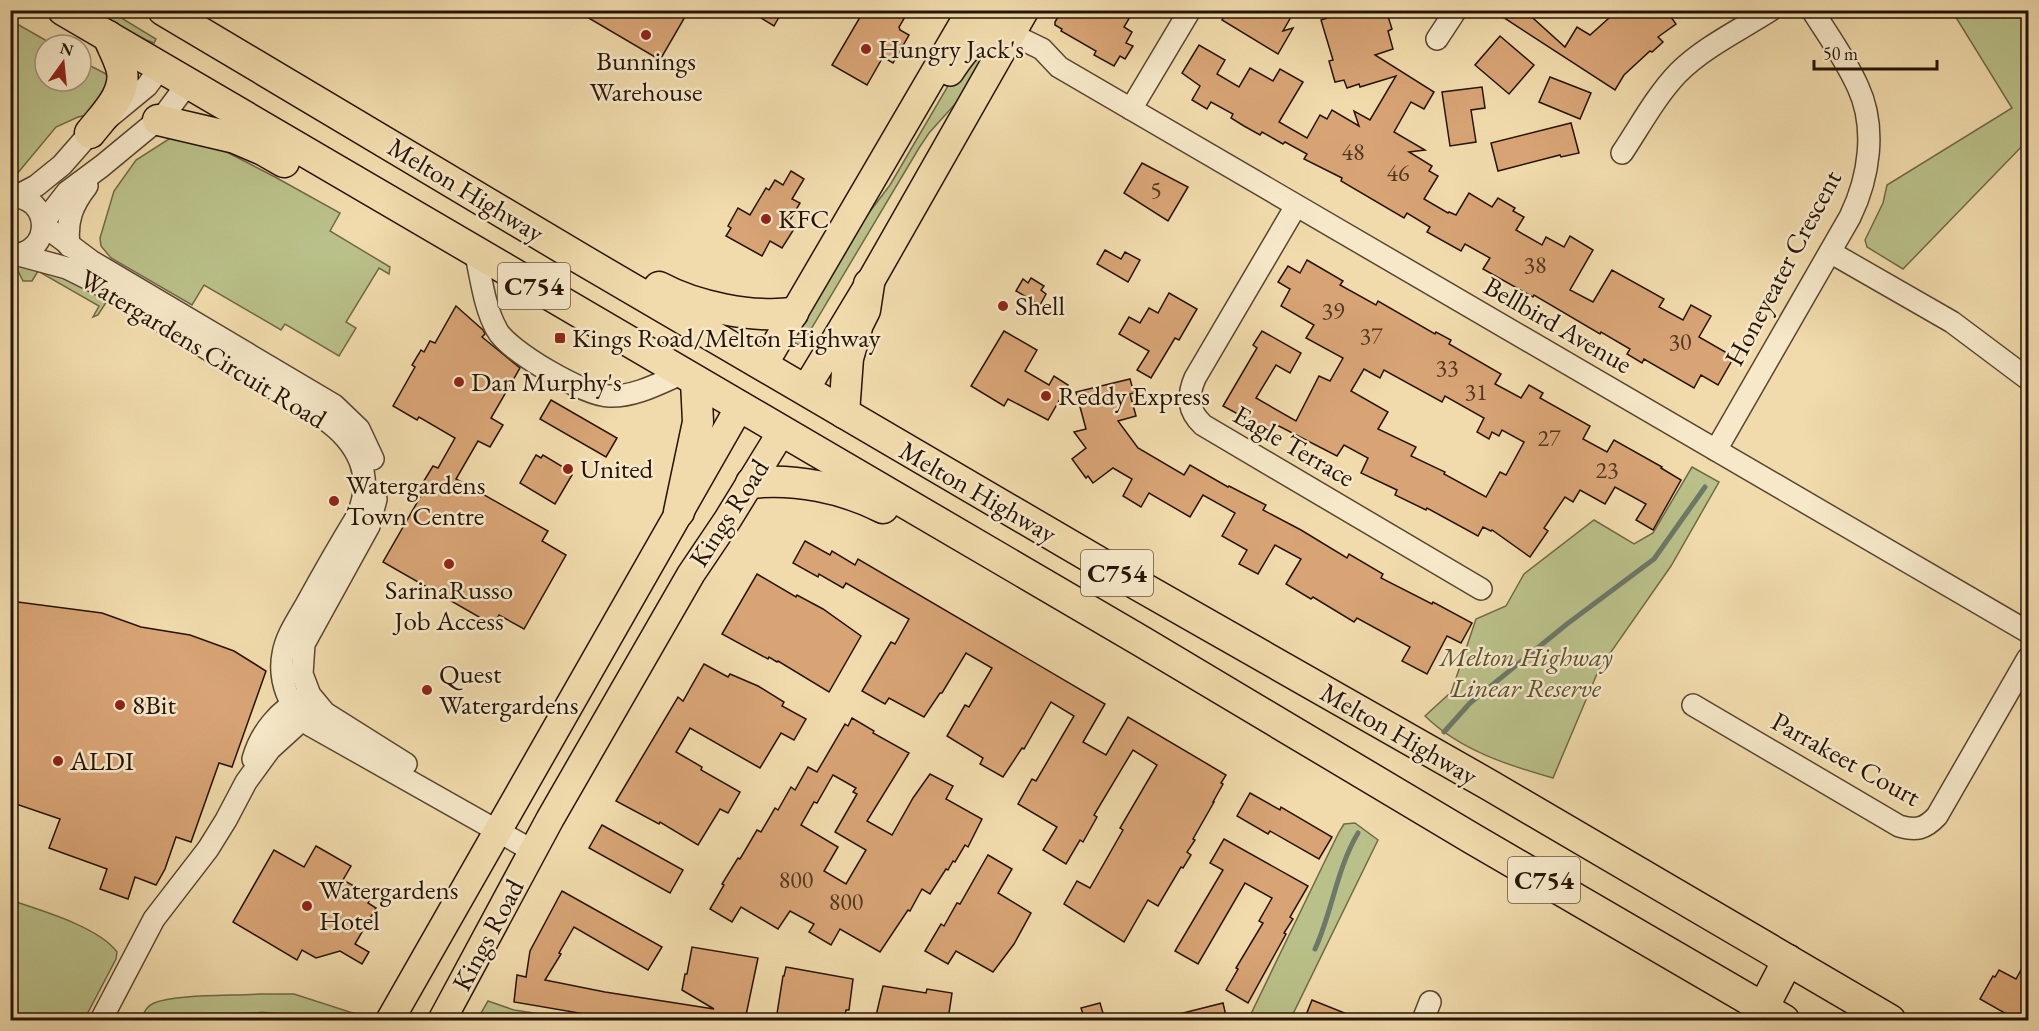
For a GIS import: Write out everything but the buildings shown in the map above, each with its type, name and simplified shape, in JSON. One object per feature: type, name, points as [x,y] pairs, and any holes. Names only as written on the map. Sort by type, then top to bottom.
[{"type":"highway","name":"Melton Highway","points":[[63,10],[1141,641],[1768,1016]]},
{"type":"highway","name":"Melton Highway","points":[[163,10],[580,259],[1138,585],[1491,786],[1890,1020]]},
{"type":"highway","points":[[161,67],[200,32]]},
{"type":"highway","points":[[188,83],[200,32]]},
{"type":"highway","points":[[90,133],[114,102],[122,84],[121,68],[108,36]]},
{"type":"highway","points":[[158,120],[235,138],[311,176],[385,198]]},
{"type":"highway","points":[[580,259],[651,283],[693,302],[759,314],[793,313]]},
{"type":"highway","points":[[844,413],[848,358],[858,324],[865,310],[869,284]]},
{"type":"highway","name":"Kings Road","points":[[740,406],[763,366]]},
{"type":"highway","points":[[679,512],[698,422],[689,377]]},
{"type":"highway","name":"Kings Road","points":[[782,430],[806,390]]},
{"type":"highway","points":[[751,483],[777,481],[856,495],[883,508],[1019,587],[1141,641]]},
{"type":"highway","points":[[1768,1016],[1788,960]]},
{"type":"highway","points":[[1854,999],[1917,1020]]},
{"type":"main road","name":"Kings Road","points":[[806,390],[869,284],[1005,30],[1025,10]]},
{"type":"main road","name":"Kings Road","points":[[763,366],[969,13]]},
{"type":"main road","points":[[872,181],[897,164],[945,79],[968,48],[985,35],[1005,30],[994,13],[969,13]]},
{"type":"main road","name":"Kings Road","points":[[390,1020],[740,406]]},
{"type":"main road","name":"Kings Road","points":[[442,1020],[536,845],[691,574],[751,483],[782,430]]},
{"type":"street","points":[[1131,109],[1190,10]]},
{"type":"street","points":[[1437,39],[1456,10]]},
{"type":"street","points":[[1622,153],[1667,86],[1680,71],[1703,53],[1771,10]]},
{"type":"street","name":"Honeyeater Crescent","points":[[1716,450],[1862,192],[1868,160],[1868,124],[1859,88],[1812,10]]},
{"type":"street","name":"Bellbird Avenue","points":[[1005,30],[1042,50],[1059,67],[2028,632]]},
{"type":"street","points":[[13,197],[36,186],[62,165],[90,133],[147,86],[161,67]]},
{"type":"street","points":[[15,255],[34,248],[42,233],[43,224],[67,192],[158,120],[171,108],[188,83]]},
{"type":"street","points":[[69,246],[68,225],[72,208],[102,166]]},
{"type":"street","name":"Watergardens Circuit Road","points":[[13,197],[23,198],[37,208],[43,224],[69,246],[324,399],[359,429],[367,444],[375,470],[376,505],[369,526],[304,644],[302,706]]},
{"type":"street","name":"Eagle Terrace","points":[[1296,206],[1195,378],[1189,400],[1194,417],[1203,425],[1481,589]]},
{"type":"street","points":[[475,251],[487,303],[497,330],[512,347],[549,370],[589,392],[610,396],[641,391],[689,377]]},
{"type":"street","points":[[1830,252],[1952,322],[2028,379]]},
{"type":"street","name":"Watergardens Circuit Road","points":[[15,255],[68,268],[120,297],[323,418],[343,434],[356,452],[364,482],[360,510],[295,625],[283,654],[284,683],[302,706]]},
{"type":"street","name":"Parrakeet Court","points":[[1693,705],[1899,826],[1916,830],[1924,828],[1937,816],[2028,658]]},
{"type":"street","points":[[101,1020],[154,920],[208,849],[246,782],[302,706],[536,845]]},
{"type":"green space","points":[[91,11],[110,11],[156,39],[154,43],[146,40]]},
{"type":"green space","points":[[1952,11],[2028,11],[2028,143],[2027,141],[1903,269],[1867,247],[1865,240],[1883,203],[1887,185],[2012,108]]},
{"type":"green space","points":[[10,20],[33,33],[33,93],[93,93],[93,67],[110,76],[105,97],[92,114],[78,117],[56,127],[16,175],[11,176]]},
{"type":"green space","points":[[991,44],[965,93],[929,133],[919,148],[801,346],[793,342],[797,328],[865,218],[890,185],[959,67]]},
{"type":"green space","points":[[172,137],[209,143],[340,213],[330,231],[390,267],[389,274],[379,268],[346,322],[356,328],[339,356],[285,324],[281,330],[204,285],[192,305],[111,258],[101,246],[100,238],[114,191],[136,160]]},
{"type":"green space","points":[[11,262],[54,267],[107,301],[98,315],[93,317],[99,306],[38,271],[32,281],[23,281],[18,271],[11,274]]},
{"type":"green space","name":"Melton Highway Linear Reserve","points":[[1692,467],[1719,482],[1671,566],[1599,669],[1553,778],[1485,755],[1453,738],[1425,716],[1448,695],[1450,696],[1476,619],[1506,606],[1524,574],[1594,520],[1634,544],[1653,533]]},
{"type":"green space","points":[[1355,823],[1378,840],[1290,1020],[1248,1020],[1339,832],[1344,824]]},
{"type":"green space","points":[[10,900],[83,927],[108,943],[117,952],[116,959],[84,1020],[11,1020]]},
{"type":"green space","points":[[294,994],[359,1015],[357,1020],[119,1020],[121,1016],[142,1017],[146,1009],[163,1000]]},
{"type":"green space","points":[[488,1001],[514,1010],[580,1020],[477,1020]]},
{"type":"waterway","points":[[1444,732],[1470,703],[1567,624],[1654,559],[1705,487]]},
{"type":"waterway","points":[[1315,949],[1345,861],[1358,833]]},
{"type":"waterway","points":[[187,1020],[262,1014],[333,1020]]},
{"type":"waterway","points":[[10,1016],[38,1020]]},
{"type":"waterway","points":[[107,1019],[138,1020]]},
{"type":"waterway","points":[[63,1020],[97,1020]]},
{"type":"place","name":"Bunnings Warehouse","points":[[646,35]]},
{"type":"place","name":"Hungry Jack's","points":[[866,49]]},
{"type":"place","name":"KFC","points":[[766,219]]},
{"type":"place","name":"Shell","points":[[1003,306]]},
{"type":"place","name":"Kings Road/Melton Highway","points":[[560,338]]},
{"type":"place","name":"Dan Murphy's","points":[[459,382]]},
{"type":"place","name":"Reddy Express","points":[[1046,396]]},
{"type":"place","name":"United","points":[[568,469]]},
{"type":"place","name":"Watergardens Town Centre","points":[[334,501]]},
{"type":"place","name":"SarinaRusso Job Access","points":[[449,564]]},
{"type":"place","name":"Quest Watergardens","points":[[427,690]]},
{"type":"place","name":"8Bit","points":[[120,705]]},
{"type":"place","name":"ALDI","points":[[58,761]]},
{"type":"place","name":"Watergardens Hotel","points":[[307,906]]}]
